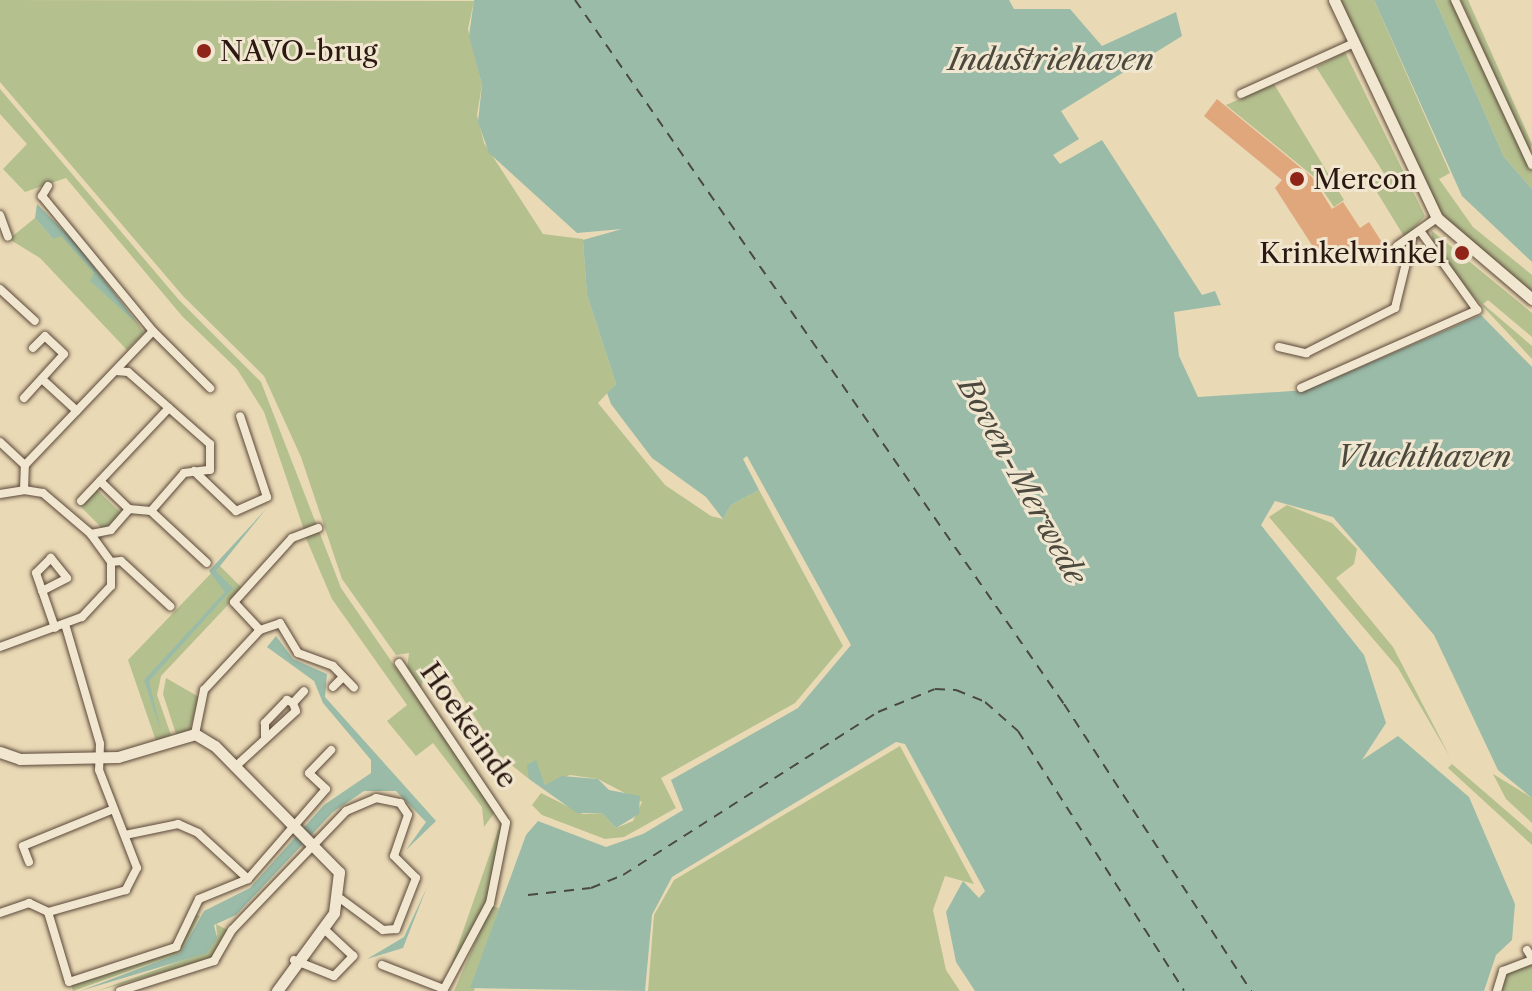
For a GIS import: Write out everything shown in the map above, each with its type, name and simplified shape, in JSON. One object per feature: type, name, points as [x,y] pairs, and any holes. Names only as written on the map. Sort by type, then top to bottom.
[{"type":"street","points":[[1334,0],[1437,218],[1532,299]]},
{"type":"street","points":[[1455,0],[1532,165]]},
{"type":"street","points":[[1241,94],[1354,43]]},
{"type":"street","points":[[48,186],[42,196],[153,331],[210,388]]},
{"type":"street","points":[[0,215],[8,237]]},
{"type":"street","points":[[1397,246],[1412,239],[1437,218]]},
{"type":"street","points":[[1301,388],[1477,310],[1421,232]]},
{"type":"street","points":[[1279,347],[1306,353],[1395,308],[1412,239]]},
{"type":"street","points":[[0,289],[35,321]]},
{"type":"street","points":[[24,490],[25,465],[153,331]]},
{"type":"street","points":[[24,398],[64,354],[45,336],[33,348]]},
{"type":"street","points":[[116,371],[128,372],[210,444],[213,465],[184,473],[151,511]]},
{"type":"street","points":[[42,379],[77,411]]},
{"type":"street","points":[[81,501],[169,408]]},
{"type":"street","points":[[194,471],[236,511],[267,497],[240,416]]},
{"type":"street","points":[[0,442],[25,465]]},
{"type":"street","points":[[100,481],[129,509],[151,511],[207,563]]},
{"type":"street","points":[[0,494],[24,490],[43,493],[91,534],[111,562],[111,586],[65,624],[0,647]]},
{"type":"street","points":[[91,534],[111,530],[129,509]]},
{"type":"street","points":[[260,630],[234,602],[292,538],[318,528]]},
{"type":"street","points":[[111,562],[121,561],[170,606]]},
{"type":"street","points":[[42,591],[55,628]]},
{"type":"street","points":[[195,734],[204,690],[260,630],[280,623],[298,653],[343,677],[354,688]]},
{"type":"street","points":[[0,913],[29,903],[48,912],[126,890],[137,868],[125,835],[111,810],[101,758],[65,624]]},
{"type":"street","name":"Hoekeinde","points":[[382,965],[444,990],[490,903],[506,823],[399,663]]},
{"type":"street","points":[[333,687],[343,677]]},
{"type":"street","points":[[293,703],[304,691]]},
{"type":"street","points":[[236,766],[265,736],[296,711],[293,703],[287,700],[265,723],[265,736]]},
{"type":"street","points":[[0,752],[20,759],[101,758],[195,734]]},
{"type":"street","points":[[195,734],[236,766],[299,824],[339,872],[341,899],[323,928],[294,959],[277,991]]},
{"type":"street","points":[[48,912],[69,982],[176,947],[199,899],[248,879],[299,824],[326,789],[309,773],[331,750]]},
{"type":"street","points":[[120,991],[214,961],[232,930],[314,840],[359,803],[394,800],[405,808],[394,856],[416,883],[396,929],[383,930],[341,899]]},
{"type":"street","points":[[29,862],[23,846],[111,810]]},
{"type":"street","points":[[125,835],[178,824],[198,833],[248,879]]},
{"type":"street","points":[[294,959],[334,976],[353,956],[323,928]]},
{"type":"street","points":[[1497,991],[1503,971],[1530,956]]},
{"type":"shaded area","points":[[0,0],[474,1],[468,29],[482,85],[477,115],[484,143],[543,234],[583,239],[587,295],[616,384],[598,403],[665,485],[711,516],[723,519],[731,505],[759,490],[843,646],[795,703],[661,778],[676,808],[624,837],[605,839],[542,815],[532,805],[541,793],[583,814],[602,813],[616,828],[633,821],[642,802],[598,779],[570,775],[545,785],[539,770],[529,768],[529,779],[499,755],[441,664],[427,672],[419,691],[407,669],[409,653],[396,655],[342,579],[301,457],[264,376],[183,296],[0,82]]},
{"type":"shaded area","points":[[1340,0],[1374,0],[1450,173],[1439,179],[1473,227],[1532,275],[1532,293],[1443,220]]},
{"type":"shaded area","points":[[1435,0],[1455,0],[1532,165],[1532,189],[1504,157]]},
{"type":"shaded area","points":[[1461,0],[1468,0],[1532,144],[1529,155]]},
{"type":"shaded area","points":[[1345,52],[1425,216],[1405,238],[1372,184],[1385,175],[1316,67]]},
{"type":"shaded area","points":[[1274,84],[1344,200],[1334,207],[1313,176],[1226,105]]},
{"type":"shaded area","points":[[0,89],[179,300],[261,382],[317,526],[304,530],[264,412],[237,369],[182,316],[66,178],[25,192],[3,169],[27,144],[0,114]]},
{"type":"shaded area","points":[[35,218],[53,239],[61,235],[139,325],[144,333],[127,350],[40,258],[9,239]]},
{"type":"shaded area","points":[[1431,230],[1532,313],[1532,337],[1488,300],[1483,304],[1532,346],[1532,359],[1434,254]]},
{"type":"shaded area","points":[[96,489],[122,514],[103,529],[80,506]]},
{"type":"shaded area","points":[[1287,505],[1332,523],[1357,549],[1354,564],[1336,578],[1393,647],[1450,757],[1398,668],[1269,517]]},
{"type":"shaded area","points":[[319,531],[341,588],[495,812],[484,827],[482,807],[433,743],[416,756],[387,721],[407,705],[332,599],[305,536]]},
{"type":"shaded area","points":[[219,565],[243,589],[161,676],[157,695],[171,735],[156,741],[128,660]]},
{"type":"shaded area","points":[[166,678],[199,697],[189,733],[176,734],[163,694]]},
{"type":"shaded area","points":[[900,746],[974,884],[945,876],[933,910],[946,970],[960,991],[648,991],[654,915],[674,880]]},
{"type":"shaded area","points":[[1452,764],[1532,833],[1532,845],[1448,768]]},
{"type":"shaded area","points":[[1493,774],[1532,798],[1532,823],[1506,799]]},
{"type":"shaded area","points":[[502,819],[502,854],[469,949],[446,980]]},
{"type":"shaded area","points":[[491,906],[499,908],[474,991],[454,991]]},
{"type":"shaded area","points":[[194,914],[200,916],[180,953],[73,991],[71,985],[173,951]]},
{"type":"shaded area","points":[[216,924],[229,931],[210,959],[97,991],[189,958],[217,935]]},
{"type":"shaded area","points":[[1532,963],[1532,991],[1502,991],[1506,974]]},
{"type":"water","points":[[474,0],[1009,0],[1014,9],[1070,9],[1102,46],[1176,12],[1182,36],[1061,111],[1079,139],[1053,155],[1060,164],[1102,140],[1202,295],[1215,291],[1221,305],[1174,312],[1179,356],[1198,397],[1307,390],[1481,315],[1532,367],[1532,798],[1498,770],[1434,635],[1333,517],[1275,501],[1261,525],[1364,655],[1386,723],[1362,760],[1398,736],[1469,797],[1515,904],[1512,940],[1496,955],[1484,991],[975,991],[956,962],[946,912],[963,881],[979,898],[985,891],[905,744],[896,742],[672,877],[652,915],[645,991],[470,988],[526,835],[538,821],[606,847],[643,834],[683,810],[671,780],[798,708],[851,645],[747,456],[743,459],[759,490],[731,505],[723,519],[706,497],[652,458],[611,404],[607,393],[616,384],[587,295],[583,240],[622,229],[577,233],[489,153],[478,122],[482,85],[469,36]]},
{"type":"water","points":[[1374,0],[1435,0],[1504,157],[1532,189],[1532,262],[1462,196]]},
{"type":"water","points":[[37,204],[75,242],[139,325],[90,281],[94,273],[61,236],[53,239],[35,218]]},
{"type":"water","points":[[266,509],[216,571],[233,588],[149,681],[161,731],[144,680],[225,592],[209,571]]},
{"type":"water","points":[[276,636],[293,659],[327,674],[325,697],[436,821],[406,850],[426,822],[396,791],[364,791],[333,812],[236,915],[214,925],[217,938],[207,953],[80,991],[180,953],[204,911],[250,888],[324,805],[371,773],[371,760],[323,703],[314,681],[267,647]]},
{"type":"water","points":[[536,760],[545,785],[562,776],[598,779],[609,790],[640,796],[639,814],[616,828],[602,813],[577,813],[529,779],[527,765]]},
{"type":"water","points":[[427,887],[403,948],[367,959],[404,937]]},
{"type":"building","name":"Mercon","points":[[1217,99],[1312,177],[1332,209],[1343,202],[1360,228],[1369,222],[1383,244],[1338,259],[1332,248],[1319,256],[1275,188],[1282,180],[1204,116]]},
{"type":"ferry route","points":[[575,0],[1064,704],[1251,991]]},
{"type":"ferry route","points":[[528,895],[591,888],[623,875],[878,712],[935,689],[956,690],[985,702],[1018,731],[1184,991]]},
{"type":"place","name":"NAVO-brug","points":[[204,51]]},
{"type":"place","name":"Mercon","points":[[1297,179]]},
{"type":"place","name":"Krinkelwinkel","points":[[1462,253]]},
{"type":"water label","name":"Industriehaven","points":[[1051,60]]},
{"type":"water label","name":"Vluchthaven","points":[[1424,457]]},
{"type":"water label","name":"Boven-Merwede","points":[[1022,481]]}]
